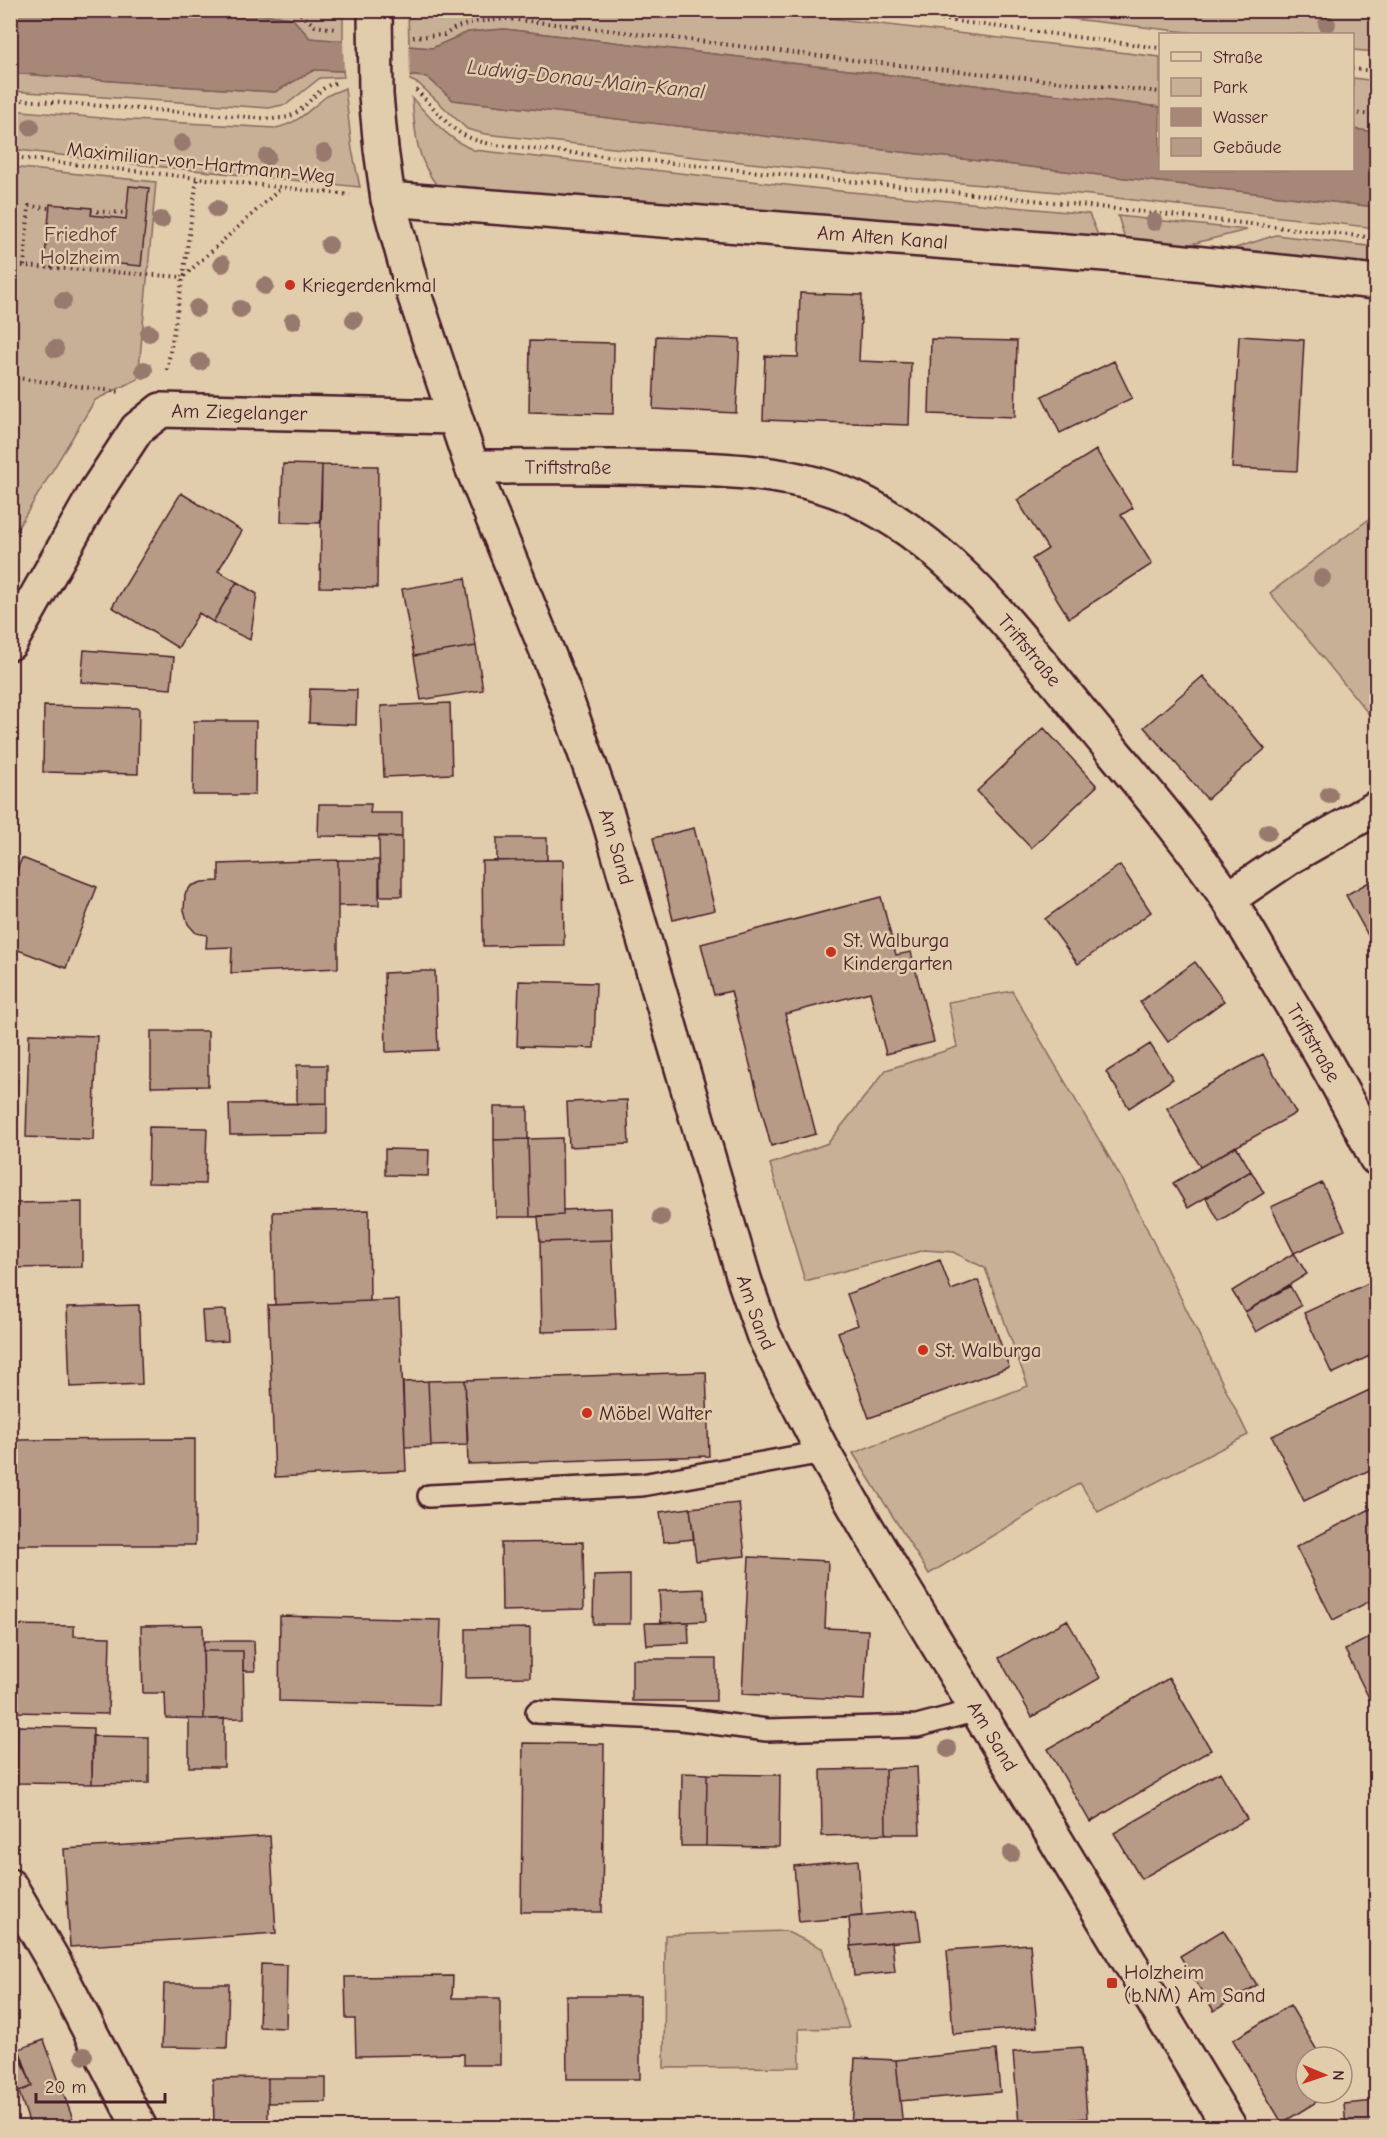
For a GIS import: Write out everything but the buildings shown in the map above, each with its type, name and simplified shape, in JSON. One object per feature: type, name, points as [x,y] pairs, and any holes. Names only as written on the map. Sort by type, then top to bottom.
[{"type":"street","name":"Am Sand","points":[[375,10],[376,95],[381,149],[388,199],[399,244],[472,467],[562,688],[608,817],[729,1229],[763,1334],[824,1452],[976,1710],[1230,2127]]},
{"type":"street","name":"Am Alten Kanal","points":[[388,199],[1118,255],[1377,282]]},
{"type":"street","name":"Am Ziegelanger","points":[[10,643],[61,552],[137,429],[161,410],[454,417]]},
{"type":"street","name":"Triftstraße","points":[[472,467],[620,466],[738,471],[807,483],[853,498],[908,531],[940,555],[976,589],[1046,670],[1175,828],[1228,899],[1308,1030],[1377,1158]]},
{"type":"street","points":[[1228,899],[1290,857],[1377,808]]},
{"type":"street","points":[[10,1886],[54,1962],[140,2127]]},
{"type":"lane","points":[[429,1497],[642,1485],[824,1452]]},
{"type":"lane","points":[[537,1712],[682,1719],[767,1730],[917,1725],[976,1710]]},
{"type":"path","points":[[296,10],[315,26],[343,30]]},
{"type":"path","points":[[575,26],[578,10]]},
{"type":"path","points":[[870,10],[1159,48]]},
{"type":"path","points":[[409,37],[444,35],[457,27],[474,22],[506,19],[861,61],[1159,92]]},
{"type":"path","points":[[1354,69],[1377,71]]},
{"type":"path","points":[[10,99],[273,119],[288,117],[322,89],[332,83],[344,81]]},
{"type":"path","points":[[410,87],[417,90],[460,135],[486,143],[1377,238]]},
{"type":"path","points":[[1354,113],[1377,116]]},
{"type":"path","name":"Maximilian-von-Hartmann-Weg","points":[[10,156],[388,199]]},
{"type":"path","points":[[10,377],[116,390],[161,410],[197,179]]},
{"type":"path","points":[[10,265],[183,277],[281,188]]},
{"type":"path","points":[[24,266],[29,206],[50,208]]},
{"type":"path","points":[[92,211],[126,213]]},
{"type":"path","points":[[52,268],[53,258]]},
{"type":"path","points":[[309,286],[413,291]]},
{"type":"green space","points":[[236,11],[343,11],[343,42],[310,38],[292,18]]},
{"type":"green space","points":[[408,11],[769,11],[1159,57],[1159,107],[504,29],[468,32],[432,48],[409,46]]},
{"type":"green space","points":[[1002,11],[1376,11],[1376,52],[1354,50],[1354,33],[1196,33]]},
{"type":"green space","points":[[314,70],[343,71],[344,77],[320,78],[287,104],[269,108],[11,91],[10,73],[275,92]]},
{"type":"green space","points":[[410,76],[427,77],[453,100],[1376,207],[1376,228],[1090,195],[788,167],[485,134],[467,129],[419,84],[410,80]]},
{"type":"green space","points":[[1354,78],[1376,81],[1376,132],[1354,129]]},
{"type":"green space","points":[[345,88],[352,150],[360,187],[11,149],[11,110],[113,119],[276,128],[298,119],[327,96]]},
{"type":"green space","points":[[412,98],[448,134],[474,150],[840,191],[1089,214],[1101,242],[438,187],[421,156]]},
{"type":"green space","name":"Friedhof Holzheim","points":[[11,167],[156,182],[138,379],[95,400],[11,539]]},
{"type":"green space","points":[[1118,216],[1247,230],[1171,249],[1127,245]]},
{"type":"green space","points":[[1276,235],[1376,247],[1376,269],[1220,253]]},
{"type":"green space","points":[[1376,514],[1376,723],[1270,593]]},
{"type":"green space","points":[[1012,991],[1126,1186],[1248,1435],[1098,1512],[1080,1483],[929,1574],[853,1453],[1028,1386],[985,1268],[953,1252],[925,1250],[805,1281],[770,1164],[828,1143],[886,1070],[957,1047],[948,1002]]},
{"type":"green space","points":[[10,1079],[18,1080],[11,1163]]},
{"type":"green space","points":[[785,1931],[822,1948],[849,2028],[799,2029],[800,2067],[664,2068],[665,1935]]},
{"type":"water","name":"Ludwig-Donau-Main-Kanal","points":[[10,11],[236,11],[292,18],[310,38],[432,48],[468,32],[504,29],[1159,107],[1159,171],[1354,171],[1354,129],[1376,132],[1376,207],[453,100],[427,77],[314,70],[275,92],[11,73]]},
{"type":"pier","points":[[343,38],[409,43],[410,79],[344,74]]},
{"type":"place","name":"Kriegerdenkmal","points":[[290,285]]},
{"type":"place","name":"St. Walburga Kindergarten","points":[[831,952]]},
{"type":"place","name":"St. Walburga","points":[[923,1350]]},
{"type":"place","name":"Möbel Walter","points":[[587,1413]]},
{"type":"place","name":"Holzheim (b.NM) Am Sand","points":[[1112,1983]]}]
